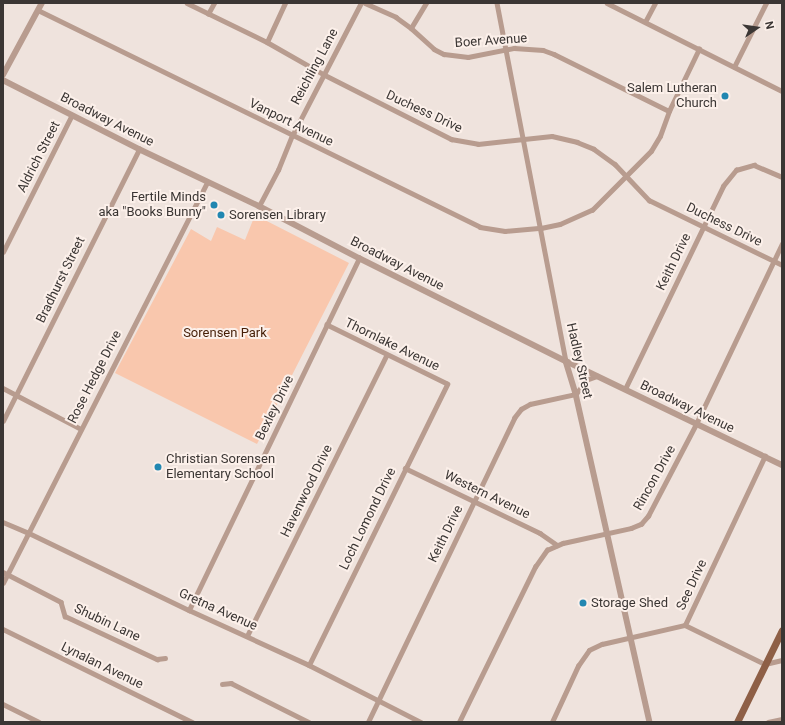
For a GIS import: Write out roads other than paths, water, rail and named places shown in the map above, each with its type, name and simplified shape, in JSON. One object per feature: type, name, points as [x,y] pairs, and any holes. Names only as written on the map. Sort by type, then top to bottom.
[{"type":"main road","points":[[737,722],[782,630]]},
{"type":"street","points":[[3,75],[42,3]]},
{"type":"street","name":"Duchess Drive","points":[[187,3],[266,42],[323,74],[451,139],[478,144],[552,136],[577,142],[594,149],[615,164],[649,200],[782,265]]},
{"type":"street","points":[[208,14],[214,3]]},
{"type":"street","points":[[266,42],[285,3]]},
{"type":"street","name":"Reichling Lane","points":[[259,206],[278,170],[292,136],[323,74],[361,3]]},
{"type":"street","name":"Boer Avenue","points":[[365,3],[396,17],[411,28],[434,49],[444,54],[468,57],[506,50],[531,48],[554,54],[668,111]]},
{"type":"street","points":[[411,28],[426,3]]},
{"type":"street","name":"Hadley Street","points":[[497,3],[566,361],[576,394],[650,722]]},
{"type":"street","points":[[607,3],[782,91]]},
{"type":"street","points":[[645,22],[655,3]]},
{"type":"street","points":[[734,66],[766,3]]},
{"type":"street","name":"Vanport Avenue","points":[[38,10],[480,227],[505,231],[541,228],[573,219],[592,210],[651,151],[660,136],[668,111],[699,49]]},
{"type":"street","name":"Broadway Avenue","points":[[3,80],[139,149],[259,206],[359,258],[566,361],[782,465]]},
{"type":"street","name":"Aldrich Street","points":[[3,252],[72,115]]},
{"type":"street","name":"Bradhurst Street","points":[[3,421],[139,149]]},
{"type":"street","name":"Keith Drive","points":[[625,389],[723,186],[736,170],[754,165],[782,177]]},
{"type":"street","name":"Rose Hedge Drive","points":[[3,583],[5,573],[29,533],[207,182]]},
{"type":"street","name":"Rincon Drive","points":[[459,722],[535,566],[547,550],[557,545],[631,528],[641,524],[648,516],[696,424],[782,244]]},
{"type":"street","name":"Bexley Drive","points":[[189,610],[359,258]]},
{"type":"street","name":"Thornlake Avenue","points":[[327,325],[386,356],[447,384]]},
{"type":"street","name":"Havenwood Drive","points":[[247,636],[386,356]]},
{"type":"street","points":[[576,394],[586,380],[597,376]]},
{"type":"street","name":"Loch Lomond Drive","points":[[309,664],[447,384]]},
{"type":"street","points":[[3,388],[81,429]]},
{"type":"street","name":"Keith Drive","points":[[368,722],[514,418],[521,409],[530,404],[576,394]]},
{"type":"street","name":"See Drive","points":[[552,722],[578,666],[590,650],[602,644],[685,625],[765,456]]},
{"type":"street","name":"Western Avenue","points":[[405,468],[540,533],[557,545]]},
{"type":"street","name":"Gretna Avenue","points":[[3,522],[189,610],[309,664],[421,722]]},
{"type":"street","name":"Shubin Lane","points":[[5,573],[61,602],[65,616],[157,659],[165,658]]},
{"type":"street","points":[[685,625],[765,664],[782,660]]},
{"type":"street","name":"Lynalan Avenue","points":[[3,629],[192,722]]},
{"type":"street","points":[[222,684],[231,683],[310,722]]},
{"type":"street","points":[[3,704],[39,722]]},
{"type":"street","points":[[768,722],[782,719]]},
{"type":"place","name":"Salem Lutheran Church","points":[[725,96]]},
{"type":"place","name":"Fertile Minds aka \"Books Bunny\"","points":[[214,205]]},
{"type":"place","name":"Sorensen Library","points":[[221,215]]},
{"type":"place","name":"Christian Sorensen Elementary School","points":[[158,467]]},
{"type":"place","name":"Storage Shed","points":[[583,603]]},
{"type":"park label","name":"Sorensen Park","points":[[225,333]]}]
